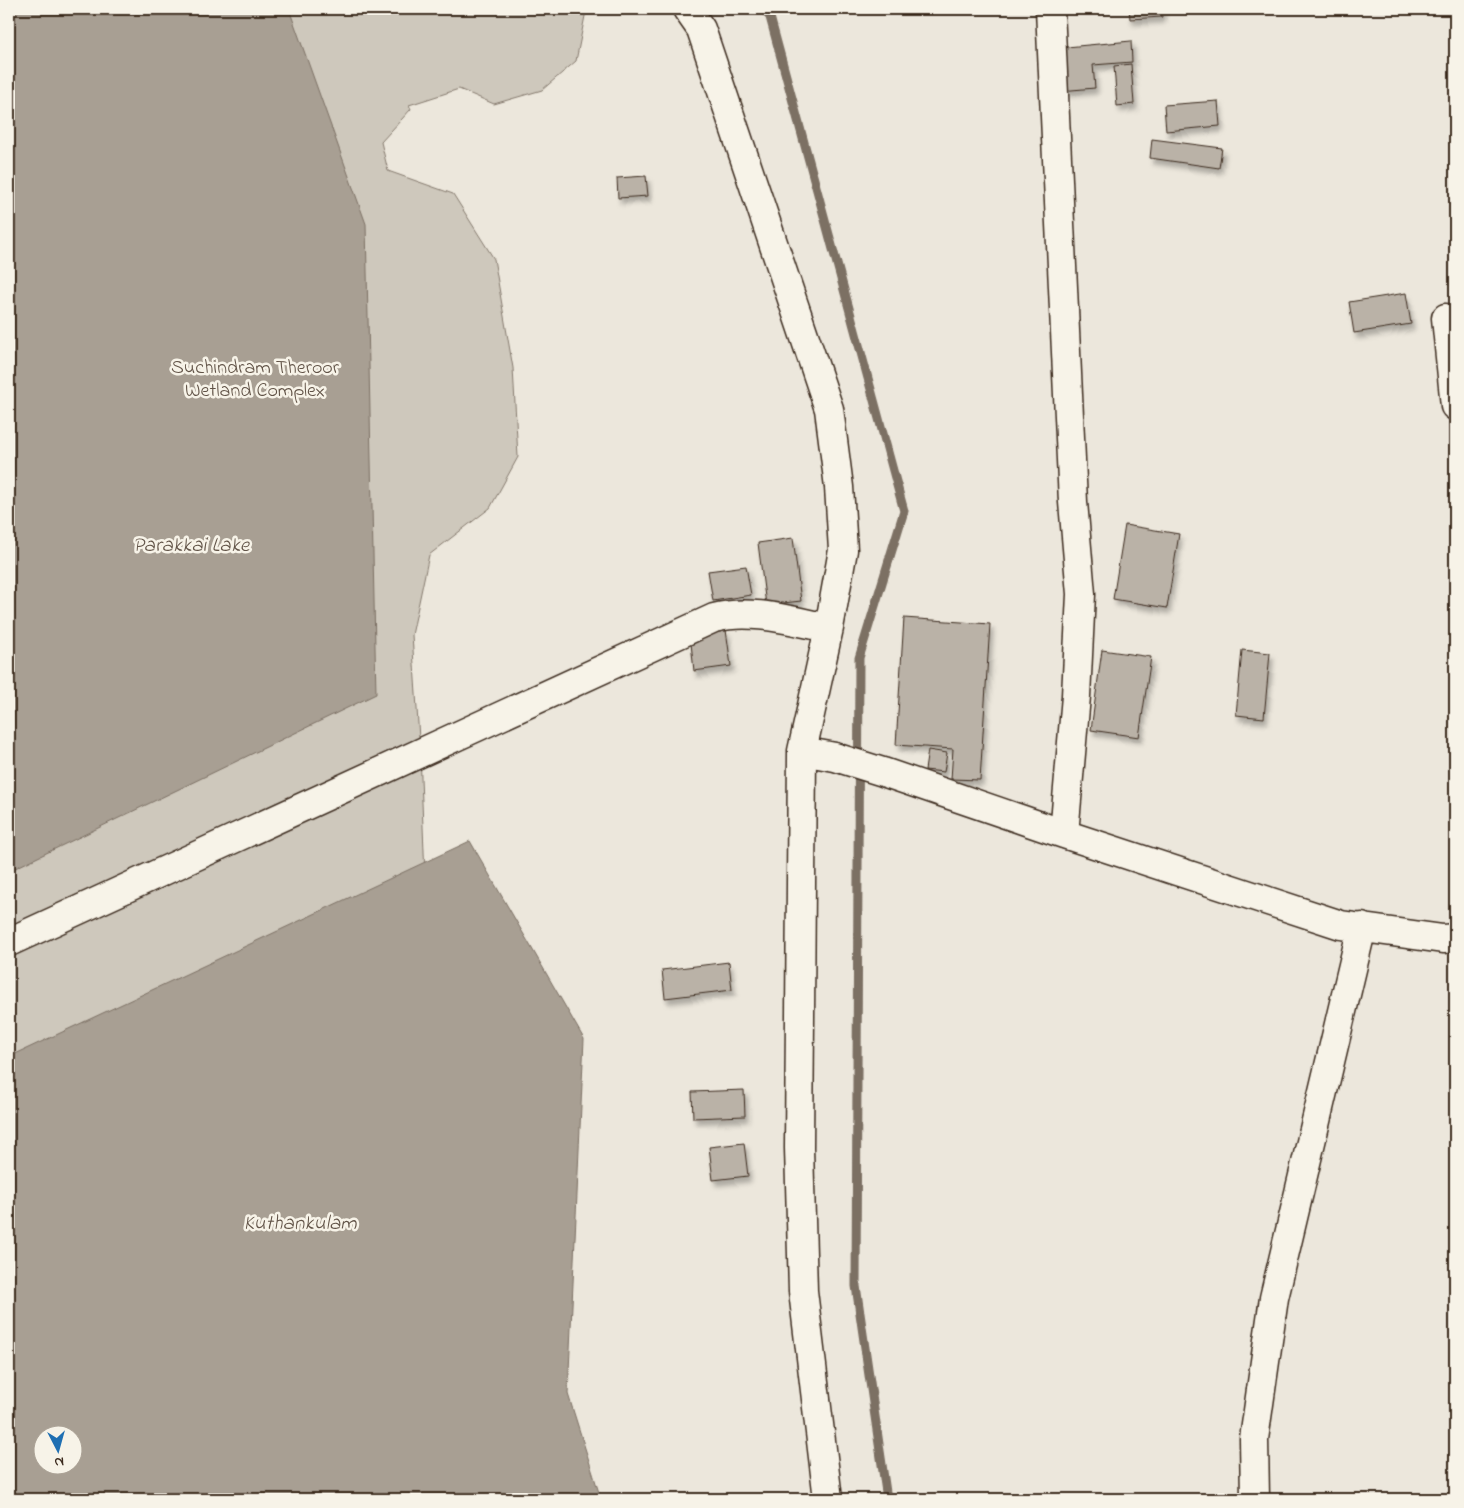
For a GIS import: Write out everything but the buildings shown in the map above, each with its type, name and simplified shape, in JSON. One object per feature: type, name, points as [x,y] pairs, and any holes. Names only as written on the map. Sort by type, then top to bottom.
[{"type":"street","points":[[687,9],[701,29],[829,409],[839,487],[843,550],[829,628],[802,751],[799,1148],[803,1282],[828,1499]]},
{"type":"street","points":[[1050,9],[1073,502],[1081,594],[1076,696],[1064,834]]},
{"type":"street","points":[[1446,318],[1455,406]]},
{"type":"street","points":[[9,942],[714,618],[753,615],[829,628]]},
{"type":"street","points":[[802,751],[835,757],[882,772],[1064,834],[1341,924],[1455,938]]},
{"type":"street","points":[[1255,1499],[1254,1439],[1274,1298],[1362,927]]},
{"type":"green space","name":"Suchindram Theroor Wetland Complex","points":[[9,9],[586,9],[576,61],[542,90],[494,104],[459,89],[409,105],[411,109],[381,142],[388,171],[453,194],[494,259],[513,368],[518,457],[490,508],[429,555],[412,635],[420,753],[429,974],[345,1333],[82,1463],[82,1426],[32,1426],[32,1476],[56,1476],[9,1499]]},
{"type":"water","name":"Parakkai Lake","points":[[9,9],[289,9],[366,224],[376,694],[9,871]]},
{"type":"water","name":"Kuthankulam","points":[[470,841],[584,1039],[568,1394],[601,1499],[9,1499],[9,1057]]},
{"type":"waterway","points":[[763,9],[770,17],[904,511],[859,658],[856,1286],[887,1499]]}]
